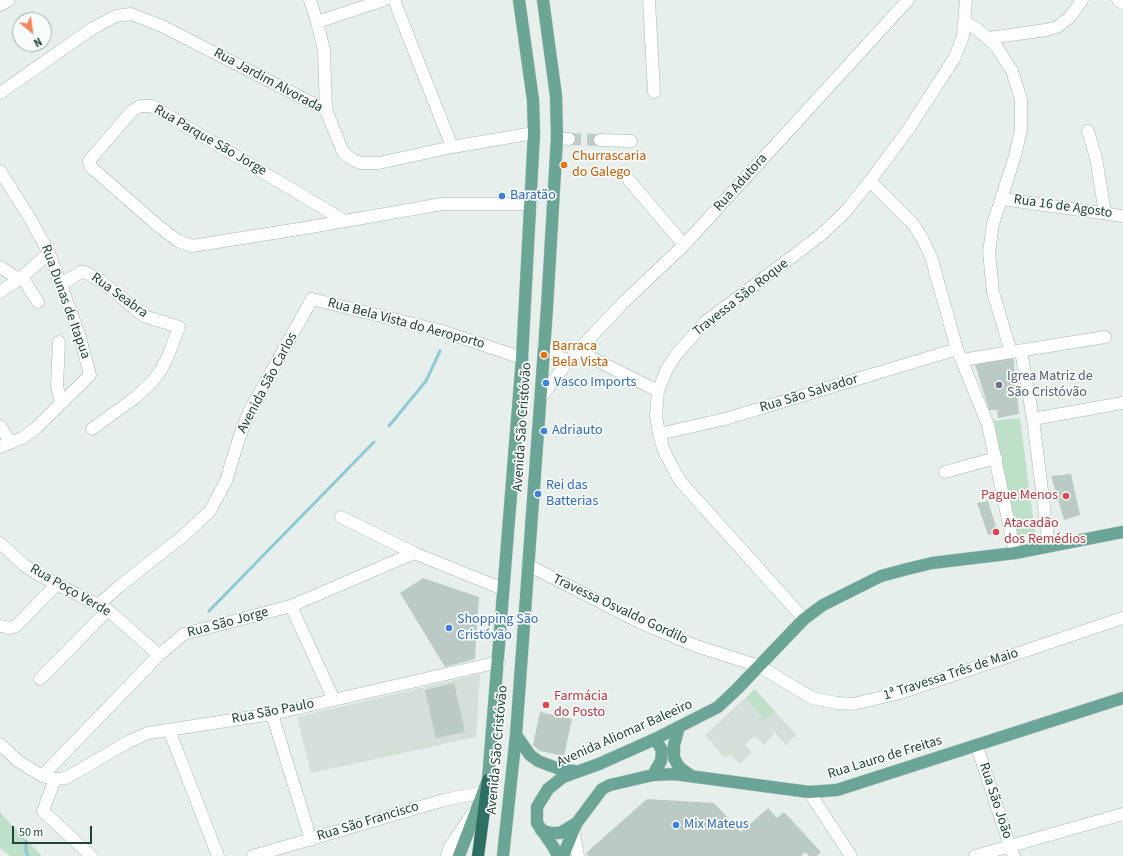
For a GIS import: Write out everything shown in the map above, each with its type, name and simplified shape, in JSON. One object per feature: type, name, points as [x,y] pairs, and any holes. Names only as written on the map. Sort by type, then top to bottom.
[{"type":"highway","points":[[478,856],[488,780]]},
{"type":"main road","name":"Avenida São Cristóvão","points":[[459,856],[488,780],[499,662],[502,589],[522,358],[534,133],[533,100],[519,0]]},
{"type":"main road","name":"Avenida São Cristóvão","points":[[503,856],[516,735],[557,138],[556,96],[543,0]]},
{"type":"main road","name":"Avenida Aliomar Baleeiro","points":[[558,856],[537,823],[536,815],[541,798],[555,782],[576,771],[599,764],[655,739],[718,706],[738,689],[804,619],[823,605],[881,576],[932,563],[1015,553],[1123,532]]},
{"type":"main road","name":"Rua Lauro de Freitas","points":[[574,826],[602,789],[610,785],[653,775],[690,775],[809,792],[851,786],[1123,698]]},
{"type":"main road","points":[[679,727],[674,744],[674,758],[679,767],[690,775]]},
{"type":"main road","points":[[516,735],[530,755],[538,762],[562,770],[576,771]]},
{"type":"main road","points":[[653,775],[661,761],[662,750],[655,739]]},
{"type":"main road","points":[[541,830],[550,833],[560,833],[574,826]]},
{"type":"main road","points":[[562,856],[574,826]]},
{"type":"street","points":[[0,5],[9,0]]},
{"type":"street","points":[[310,0],[324,50],[326,110]]},
{"type":"street","points":[[317,22],[384,0]]},
{"type":"street","points":[[394,0],[452,147]]},
{"type":"street","points":[[649,0],[654,92]]},
{"type":"street","name":"Rua Adutora","points":[[540,399],[568,361],[624,302],[684,245],[908,0]]},
{"type":"street","name":"Travessa São Roque","points":[[804,619],[680,481],[664,451],[659,434],[656,416],[658,391],[667,369],[676,355],[704,323],[821,235],[846,211],[870,181],[910,127],[955,57],[961,43],[966,0]]},
{"type":"street","points":[[989,38],[1046,30],[1057,27],[1070,17],[1082,0]]},
{"type":"street","points":[[1118,0],[1123,3]]},
{"type":"street","name":"Rua Jardim Alvorada","points":[[0,93],[93,28],[116,16],[131,14],[162,26],[326,110],[343,152],[353,160],[379,163],[452,147],[534,133]]},
{"type":"street","points":[[964,22],[989,38],[1012,70],[1021,99],[1022,113],[1018,143],[991,236],[990,270],[993,292],[1016,351],[1033,419],[1049,546]]},
{"type":"street","name":"Rua Parque São Jorge","points":[[345,221],[152,106],[140,106],[132,110],[89,161],[91,167],[156,224],[186,245],[205,245],[345,221],[442,204],[531,204]]},
{"type":"street","points":[[1088,131],[1096,158],[1105,213]]},
{"type":"street","points":[[557,138],[569,139]]},
{"type":"street","points":[[600,140],[631,141]]},
{"type":"street","name":"Rua Dunas de Itapua","points":[[0,172],[28,214],[49,252],[62,284],[86,354],[90,373],[86,381],[61,403]]},
{"type":"street","points":[[628,179],[684,245]]},
{"type":"street","points":[[870,181],[902,212],[922,238],[931,257],[960,354],[988,425],[1015,553]]},
{"type":"street","name":"Rua 16 de Agosto","points":[[1002,199],[1123,216]]},
{"type":"street","points":[[0,292],[21,278],[49,252]]},
{"type":"street","points":[[0,267],[21,278],[38,302]]},
{"type":"street","name":"Rua Seabra","points":[[62,284],[81,272],[85,272],[101,281],[144,316],[179,327],[168,356],[161,370],[151,383],[136,397],[92,429]]},
{"type":"street","name":"Rua Bela Vista do Aeroporto","points":[[312,299],[442,331],[522,358]]},
{"type":"street","name":"Avenida São Carlos","points":[[40,679],[121,585],[183,536],[210,511],[226,481],[240,435],[250,410],[312,299]]},
{"type":"street","name":"Rua São Salvador","points":[[659,434],[725,419],[960,354],[1016,351],[1105,337]]},
{"type":"street","points":[[0,426],[6,445],[22,438],[35,429],[61,403],[57,386],[59,342]]},
{"type":"street","points":[[543,345],[552,353],[568,361]]},
{"type":"street","points":[[578,351],[658,391]]},
{"type":"street","points":[[1033,419],[1123,403]]},
{"type":"street","points":[[945,472],[996,458]]},
{"type":"street","points":[[341,517],[414,554],[502,589]]},
{"type":"street","name":"Rua Poço Verde","points":[[0,543],[24,564],[57,584],[103,607],[159,655]]},
{"type":"street","name":"Rua São Jorge","points":[[42,776],[159,655],[184,634],[291,606],[414,554]]},
{"type":"street","name":"Travessa Osvaldo Gordilo","points":[[528,565],[639,622],[696,646],[759,666]]},
{"type":"street","points":[[0,626],[10,628],[16,626],[57,584]]},
{"type":"street","points":[[291,606],[334,700]]},
{"type":"street","name":"1ª Travessa Três de Maio","points":[[759,666],[812,698],[853,704],[900,693],[1123,618]]},
{"type":"street","name":"Rua São Paulo","points":[[55,779],[71,777],[141,736],[169,730],[272,714],[423,678],[499,662]]},
{"type":"street","points":[[272,714],[311,840]]},
{"type":"street","points":[[169,730],[218,856]]},
{"type":"street","points":[[0,744],[18,761],[42,776],[55,779],[43,811],[91,856]]},
{"type":"street","name":"Rua São João","points":[[977,746],[1012,852]]},
{"type":"street","name":"Rua São Francisco","points":[[253,856],[444,800],[484,792]]},
{"type":"street","points":[[809,792],[851,856]]},
{"type":"street","points":[[447,856],[450,847],[478,804]]},
{"type":"street","points":[[976,856],[1012,852],[1123,814]]},
{"type":"street","points":[[574,826],[578,856]]},
{"type":"shaded area","points":[[480,674],[476,737],[311,773],[297,717]]},
{"type":"shaded area","points":[[755,689],[796,735],[786,745],[770,727],[774,734],[764,745],[755,736],[745,744],[752,753],[740,764],[730,755],[724,757],[705,735]]},
{"type":"green space","points":[[1020,418],[1035,533],[1015,537],[991,421]]},
{"type":"green space","points":[[755,689],[775,712],[764,720],[746,698]]},
{"type":"green space","points":[[0,812],[42,856],[10,856],[0,848]]},
{"type":"building","name":"Igrea Matriz de São Cristóvão","points":[[1013,355],[1019,414],[998,418],[997,410],[989,410],[974,361]]},
{"type":"building","name":"Pague Menos","points":[[1071,474],[1080,515],[1064,520],[1051,476]]},
{"type":"building","points":[[988,501],[998,533],[988,535],[977,503]]},
{"type":"building","name":"Shopping São Cristóvão","points":[[423,578],[479,597],[475,659],[445,667],[400,593]]},
{"type":"building","points":[[454,683],[465,732],[436,738],[425,690]]},
{"type":"building","points":[[540,712],[572,719],[564,756],[540,751],[533,745]]},
{"type":"building","name":"Mix Mateus","points":[[647,799],[714,803],[741,832],[768,808],[777,818],[784,812],[821,852],[817,856],[809,856],[805,852],[801,856],[588,856],[586,853]]},
{"type":"waterway","points":[[389,426],[426,381],[440,351]]},
{"type":"waterway","points":[[209,611],[374,442]]},
{"type":"waterway","points":[[26,841],[26,852],[28,856]]},
{"type":"tunnel","points":[[569,139],[600,140]]},
{"type":"place","name":"Churrascaria do Galego","points":[[564,165]]},
{"type":"place","name":"Baratão","points":[[502,196]]},
{"type":"place","name":"Barraca Bela Vista","points":[[544,355]]},
{"type":"place","name":"Vasco Imports","points":[[546,383]]},
{"type":"place","name":"Igrea Matriz de São Cristóvão","points":[[999,385]]},
{"type":"place","name":"Adriauto","points":[[544,431]]},
{"type":"place","name":"Rei das Batterias","points":[[538,494]]},
{"type":"place","name":"Pague Menos","points":[[1066,496]]},
{"type":"place","name":"Atacadão dos Remédios","points":[[996,532]]},
{"type":"place","name":"Shopping São Cristóvão","points":[[449,628]]},
{"type":"place","name":"Farmácia do Posto","points":[[546,705]]},
{"type":"place","name":"Mix Mateus","points":[[676,825]]}]
